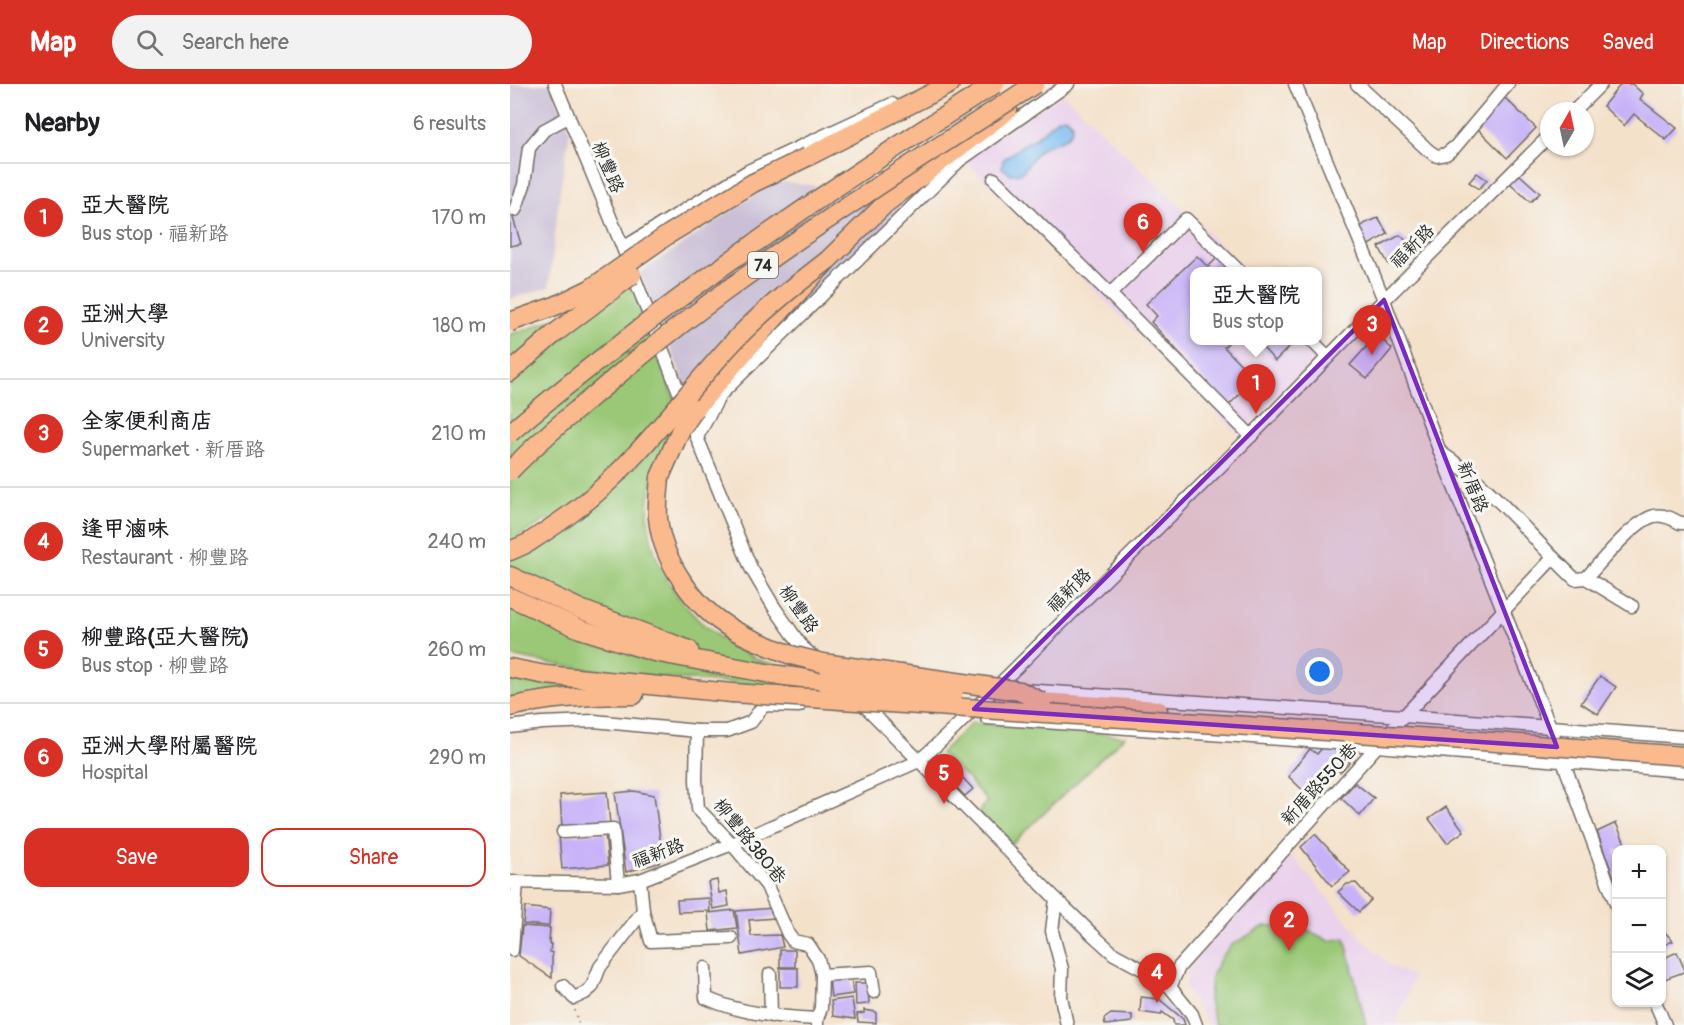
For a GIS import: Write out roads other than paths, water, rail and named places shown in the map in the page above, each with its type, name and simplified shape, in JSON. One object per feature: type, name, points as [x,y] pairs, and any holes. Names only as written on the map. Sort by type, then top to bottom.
[{"type":"highway","points":[[510,322],[555,306],[590,289],[678,228],[753,183],[950,84]]},
{"type":"highway","name":"74","points":[[510,433],[683,294],[747,247],[846,179],[995,84]]},
{"type":"highway","name":"74","points":[[510,471],[556,428],[643,354],[739,281],[1035,84]]},
{"type":"highway","points":[[1042,702],[1020,691],[823,663],[791,655],[730,628],[699,602],[680,578],[669,559],[658,519],[658,497],[660,477],[681,429],[714,387],[828,260],[885,204],[1043,84]]},
{"type":"highway","points":[[510,372],[554,334],[715,214],[807,157]]},
{"type":"highway","points":[[510,551],[528,543],[557,524],[604,486],[631,460],[738,338],[775,301],[828,260]]},
{"type":"highway","points":[[510,576],[580,609],[733,666]]},
{"type":"highway","points":[[510,597],[558,620],[617,642],[654,652],[771,674],[823,681],[1042,702],[1684,747]]},
{"type":"highway","points":[[510,668],[546,675]]},
{"type":"highway","points":[[510,673],[732,693],[1684,756]]},
{"type":"highway","points":[[510,707],[539,700],[593,695],[732,693]]},
{"type":"street","name":"柳豐路","points":[[555,84],[751,568],[774,607],[802,647],[867,707],[1056,899],[1114,954],[1155,976],[1170,987],[1192,1014],[1196,1025]]},
{"type":"street","points":[[623,248],[748,171],[934,84]]},
{"type":"street","points":[[697,437],[720,395],[960,160],[1068,84]]},
{"type":"street","name":"新厝路","points":[[1295,84],[1384,300],[1440,452],[1615,899]]},
{"type":"street","points":[[1357,84],[1437,156],[1446,154],[1455,147],[1508,84]]},
{"type":"street","points":[[1583,102],[1601,84]]},
{"type":"street","points":[[515,210],[524,184],[529,148],[544,130],[568,117]]},
{"type":"street","name":"福新路","points":[[514,882],[618,884],[640,880],[732,844],[919,761],[1251,436],[1540,145]]},
{"type":"street","points":[[994,179],[1251,436]]},
{"type":"street","points":[[1110,294],[1186,219],[1235,267]]},
{"type":"street","points":[[1316,345],[1328,357]]},
{"type":"street","points":[[1440,452],[1484,486],[1575,579],[1586,578],[1632,606]]},
{"type":"street","points":[[1586,578],[1640,523],[1656,516],[1670,517],[1684,523]]},
{"type":"street","name":"新厝路550巷","points":[[1170,987],[1179,968],[1377,746],[1553,558]]},
{"type":"street","points":[[822,665],[995,688],[1684,737]]},
{"type":"street","points":[[510,727],[594,721],[727,731],[751,722],[764,705],[867,707],[966,717],[1377,746],[1684,771]]},
{"type":"street","name":"柳豐路380巷","points":[[698,730],[696,780],[698,809],[732,844],[767,886],[788,934],[794,941],[808,944],[818,959],[822,975],[821,1008],[817,1022]]},
{"type":"street","points":[[563,832],[613,829],[618,884]]},
{"type":"street","points":[[640,880],[643,911],[651,941],[731,938]]},
{"type":"street","points":[[512,950],[514,882]]},
{"type":"street","points":[[1056,899],[1052,931],[1062,969],[1061,998],[1067,1025]]},
{"type":"street","points":[[563,986],[574,998],[592,987],[600,967],[643,911]]},
{"type":"street","points":[[705,968],[706,998],[720,1004],[771,1017],[817,1022]]},
{"type":"street","points":[[822,975],[871,972],[874,992]]},
{"type":"street","points":[[770,974],[771,1017]]},
{"type":"street","points":[[1657,1007],[1665,1025]]},
{"type":"water","points":[[1064,117],[1070,121],[1072,126],[1068,136],[1041,149],[1021,173],[1011,174],[1002,168],[1003,160],[1033,140],[1057,119]]},
{"type":"place","name":"亞洲大學附屬醫院","points":[[1143,253]]},
{"type":"place","name":"全家便利商店","points":[[1372,355]]},
{"type":"place","name":"亞大醫院","points":[[1256,414]]},
{"type":"place","name":"柳豐路(亞大醫院)","points":[[944,804]]},
{"type":"place","name":"亞洲大學","points":[[1289,951]]},
{"type":"place","name":"逢甲滷味","points":[[1157,1003]]}]
